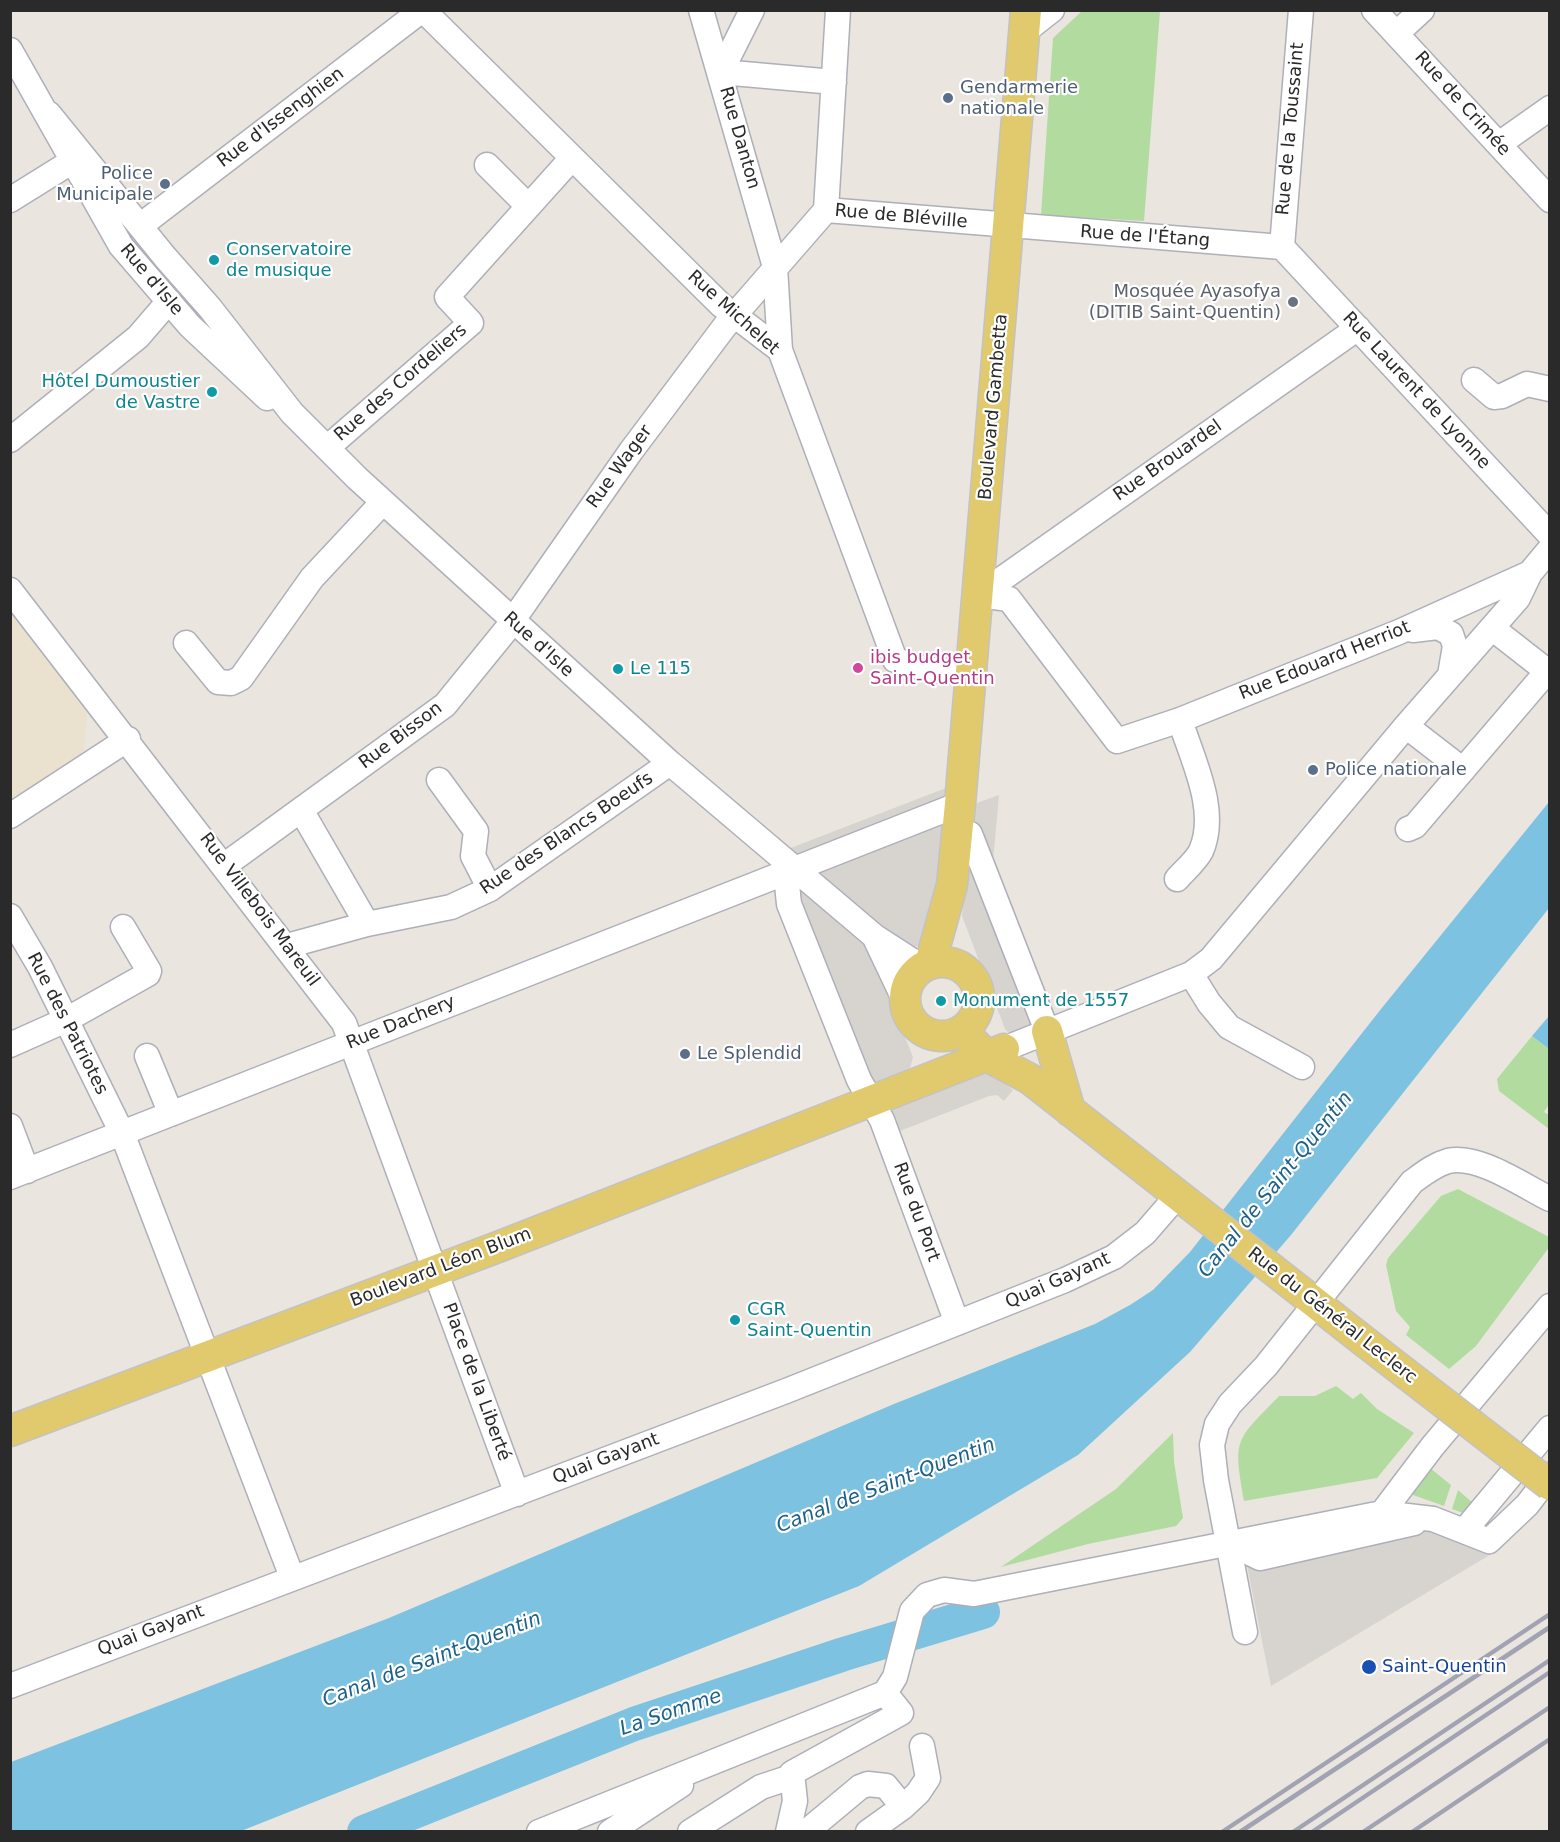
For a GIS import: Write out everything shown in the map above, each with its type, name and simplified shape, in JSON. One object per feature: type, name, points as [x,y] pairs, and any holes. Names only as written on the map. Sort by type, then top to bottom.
[{"type":"main road","name":"Boulevard Gambetta","points":[[952,885],[979,595],[1025,22]]},
{"type":"main road","points":[[952,885],[926,965],[908,983],[904,999],[908,1015],[914,1024],[956,1029]]},
{"type":"main road","points":[[921,1082],[956,1029],[979,1000],[977,988],[964,969],[952,885]]},
{"type":"main road","points":[[926,965],[948,962],[964,969]]},
{"type":"main road","points":[[952,1070],[956,1029]]},
{"type":"main road","name":"Rue du Général Leclerc","points":[[956,1029],[995,1053],[1030,1079],[1550,1485]]},
{"type":"main road","points":[[1047,1031],[1070,1110]]},
{"type":"main road","name":"Boulevard Léon Blum","points":[[10,1431],[435,1270],[995,1053]]},
{"type":"street","name":"Rue Michelet","points":[[422,10],[733,316],[780,350],[895,660],[930,670],[972,672]]},
{"type":"street","name":"Rue d'Issenghien","points":[[140,226],[422,10]]},
{"type":"street","name":"Rue Danton","points":[[701,10],[721,72],[776,267],[780,350]]},
{"type":"street","points":[[752,10],[721,72],[834,82]]},
{"type":"street","points":[[826,210],[838,10]]},
{"type":"street","points":[[1025,22],[1052,10]]},
{"type":"street","name":"Rue de la Toussaint","points":[[1282,247],[1301,10]]},
{"type":"street","name":"Rue de Crimée","points":[[1374,10],[1550,200]]},
{"type":"street","points":[[1397,33],[1422,10]]},
{"type":"street","name":"Rue d'Isle","points":[[10,50],[49,114],[72,162],[121,246],[190,326],[273,404],[292,413]]},
{"type":"street","points":[[1499,144],[1550,108]]},
{"type":"street","name":"Rue d'Isle","points":[[49,114],[210,308],[292,413],[383,502],[670,763],[792,868],[874,936],[926,965]]},
{"type":"street","name":"Rue des Cordeliers","points":[[328,447],[471,322],[447,297],[572,158]]},
{"type":"street","points":[[10,200],[72,162]]},
{"type":"street","points":[[487,165],[528,206]]},
{"type":"street","name":"Rue de Bléville","points":[[733,316],[826,210],[1009,226]]},
{"type":"street","name":"Rue de l'Étang","points":[[1009,226],[1282,247]]},
{"type":"street","name":"Rue Laurent de Lyonne","points":[[1282,247],[1550,535]]},
{"type":"street","points":[[10,440],[138,337],[169,301]]},
{"type":"street","name":"Rue Wager","points":[[512,621],[631,451],[733,316]]},
{"type":"street","name":"Rue Brouardel","points":[[979,595],[1358,328]]},
{"type":"street","points":[[1474,380],[1494,397],[1503,396],[1527,384],[1550,389]]},
{"type":"street","points":[[186,643],[218,682],[231,683],[241,678],[312,578],[383,502]]},
{"type":"street","points":[[995,1053],[1191,974],[1228,942],[1406,726],[1518,598],[1530,573],[1550,549]]},
{"type":"street","name":"Rue Edouard Herriot","points":[[979,595],[1009,599],[1118,741],[1180,720],[1399,632],[1530,573]]},
{"type":"street","name":"Rue Villebois Mareuil","points":[[10,590],[225,865],[344,1023],[435,1270]]},
{"type":"street","name":"Rue Bisson","points":[[225,865],[445,705],[512,621]]},
{"type":"street","points":[[1399,632],[1438,627],[1451,634],[1455,646],[1450,675]]},
{"type":"street","points":[[1408,829],[1415,826],[1548,669],[1492,628]]},
{"type":"street","points":[[1177,879],[1200,852],[1205,832],[1206,801],[1180,720]]},
{"type":"street","points":[[1406,726],[1462,770]]},
{"type":"street","points":[[10,816],[128,740]]},
{"type":"street","name":"Rue des Blancs Boeufs","points":[[287,946],[367,924],[451,907],[490,889],[670,763]]},
{"type":"street","points":[[439,780],[476,831],[473,856],[490,889]]},
{"type":"street","points":[[301,810],[367,924]]},
{"type":"street","points":[[959,817],[970,834],[1047,1031]]},
{"type":"street","name":"Rue Dachery","points":[[19,1174],[792,868],[959,817]]},
{"type":"street","name":"Rue du Port","points":[[792,868],[787,884],[789,904],[859,1080],[882,1120],[957,1323]]},
{"type":"street","name":"Rue des Patriotes","points":[[10,916],[40,967],[122,1133],[205,1356],[292,1577]]},
{"type":"street","points":[[10,1045],[66,1020],[148,974],[149,971],[123,927]]},
{"type":"street","points":[[874,936],[904,999]]},
{"type":"street","points":[[1191,974],[1209,1003],[1229,1027],[1302,1067]]},
{"type":"street","points":[[147,1056],[171,1114]]},
{"type":"street","points":[[10,1126],[19,1174]]},
{"type":"street","points":[[1245,1632],[1214,1468],[1212,1444],[1217,1424],[1230,1404],[1266,1366],[1317,1304],[1412,1182],[1434,1166],[1449,1161],[1470,1159],[1550,1199]]},
{"type":"street","name":"Quai Gayant","points":[[13,1679],[517,1494],[957,1323],[1114,1257],[1186,1201]]},
{"type":"street","name":"Place de la Liberté","points":[[435,1270],[517,1494]]},
{"type":"street","points":[[1382,1513],[1432,1447],[1550,1306]]},
{"type":"street","points":[[1465,1530],[1550,1428]]},
{"type":"street","points":[[788,1832],[795,1801],[792,1773],[901,1713],[890,1685],[912,1611],[927,1595],[944,1590],[974,1594],[1382,1513],[1433,1519],[1489,1541],[1527,1505],[1550,1474]]},
{"type":"street","points":[[1229,1543],[1260,1558],[1433,1519]]},
{"type":"street","points":[[539,1832],[890,1685]]},
{"type":"street","points":[[868,1832],[903,1807],[918,1793],[928,1778],[922,1746]]},
{"type":"street","points":[[610,1832],[729,1754]]},
{"type":"street","points":[[690,1832],[761,1787],[791,1777]]},
{"type":"street","points":[[806,1832],[860,1787],[868,1784],[886,1786],[903,1807]]},
{"type":"shaded area","points":[[11,608],[87,710],[84,754],[11,799]]},
{"type":"shaded area","points":[[946,788],[934,927],[925,943],[918,946],[905,947],[788,849]]},
{"type":"shaded area","points":[[999,795],[993,862],[1057,1020],[1011,1035],[1005,1029],[962,916],[972,811],[977,803]]},
{"type":"shaded area","points":[[774,888],[799,888],[870,950],[913,1057],[909,1072],[854,1099]]},
{"type":"shaded area","points":[[988,1070],[1013,1090],[1004,1101],[997,1095],[989,1096],[895,1133],[890,1114],[895,1105]]},
{"type":"shaded area","points":[[1425,1530],[1493,1553],[1271,1686],[1247,1566]]},
{"type":"green space","points":[[1082,11],[1160,11],[1144,221],[1041,215],[1053,38]]},
{"type":"green space","points":[[1532,1036],[1549,1049],[1549,1104],[1544,1112],[1549,1115],[1549,1129],[1499,1091],[1497,1079]]},
{"type":"green space","points":[[1458,1189],[1549,1237],[1550,1246],[1476,1346],[1449,1369],[1406,1335],[1410,1327],[1396,1311],[1386,1265],[1388,1258],[1441,1196]]},
{"type":"green space","points":[[1336,1386],[1353,1399],[1361,1393],[1377,1409],[1414,1433],[1377,1478],[1244,1501],[1239,1452],[1241,1442],[1253,1423],[1279,1396],[1315,1396]]},
{"type":"green space","points":[[1173,1433],[1174,1462],[1183,1518],[1176,1526],[1088,1544],[1001,1567],[1116,1489]]},
{"type":"green space","points":[[1430,1468],[1451,1485],[1444,1506],[1413,1495],[1412,1491]]},
{"type":"green space","points":[[1458,1490],[1474,1504],[1466,1514],[1452,1509]]},
{"type":"water","name":"Canal de Saint-Quentin","points":[[1549,802],[1549,908],[1291,1235],[1190,1352],[1078,1455],[859,1586],[241,1831],[11,1832],[11,1762],[389,1618],[894,1404],[1095,1324],[1153,1290],[1190,1252],[1381,1009]]},
{"type":"water","points":[[1549,1016],[1549,1049],[1532,1036]]},
{"type":"waterway","name":"La Somme","points":[[364,1832],[634,1724],[844,1654],[983,1612]]},
{"type":"railway","points":[[1222,1832],[1550,1614]]},
{"type":"railway","points":[[1240,1832],[1550,1627]]},
{"type":"railway","points":[[1293,1832],[1550,1660]]},
{"type":"railway","points":[[1312,1832],[1550,1672]]},
{"type":"railway","points":[[1363,1832],[1550,1707]]},
{"type":"railway","points":[[1412,1832],[1550,1739]]},
{"type":"place","name":"Gendarmerie nationale","points":[[948,98]]},
{"type":"place","name":"Police Municipale","points":[[165,184]]},
{"type":"place","name":"Conservatoire de musique","points":[[214,260]]},
{"type":"place","name":"Mosquée Ayasofya (DITIB Saint-Quentin)","points":[[1293,302]]},
{"type":"place","name":"Hôtel Dumoustier de Vastre","points":[[212,392]]},
{"type":"place","name":"ibis budget Saint-Quentin","points":[[858,668]]},
{"type":"place","name":"Le 115","points":[[618,669]]},
{"type":"place","name":"Police nationale","points":[[1313,770]]},
{"type":"place","name":"Monument de 1557","points":[[941,1001]]},
{"type":"place","name":"Le Splendid","points":[[685,1054]]},
{"type":"place","name":"CGR Saint-Quentin","points":[[735,1320]]},
{"type":"place","name":"Saint-Quentin","points":[[1369,1667]]}]
